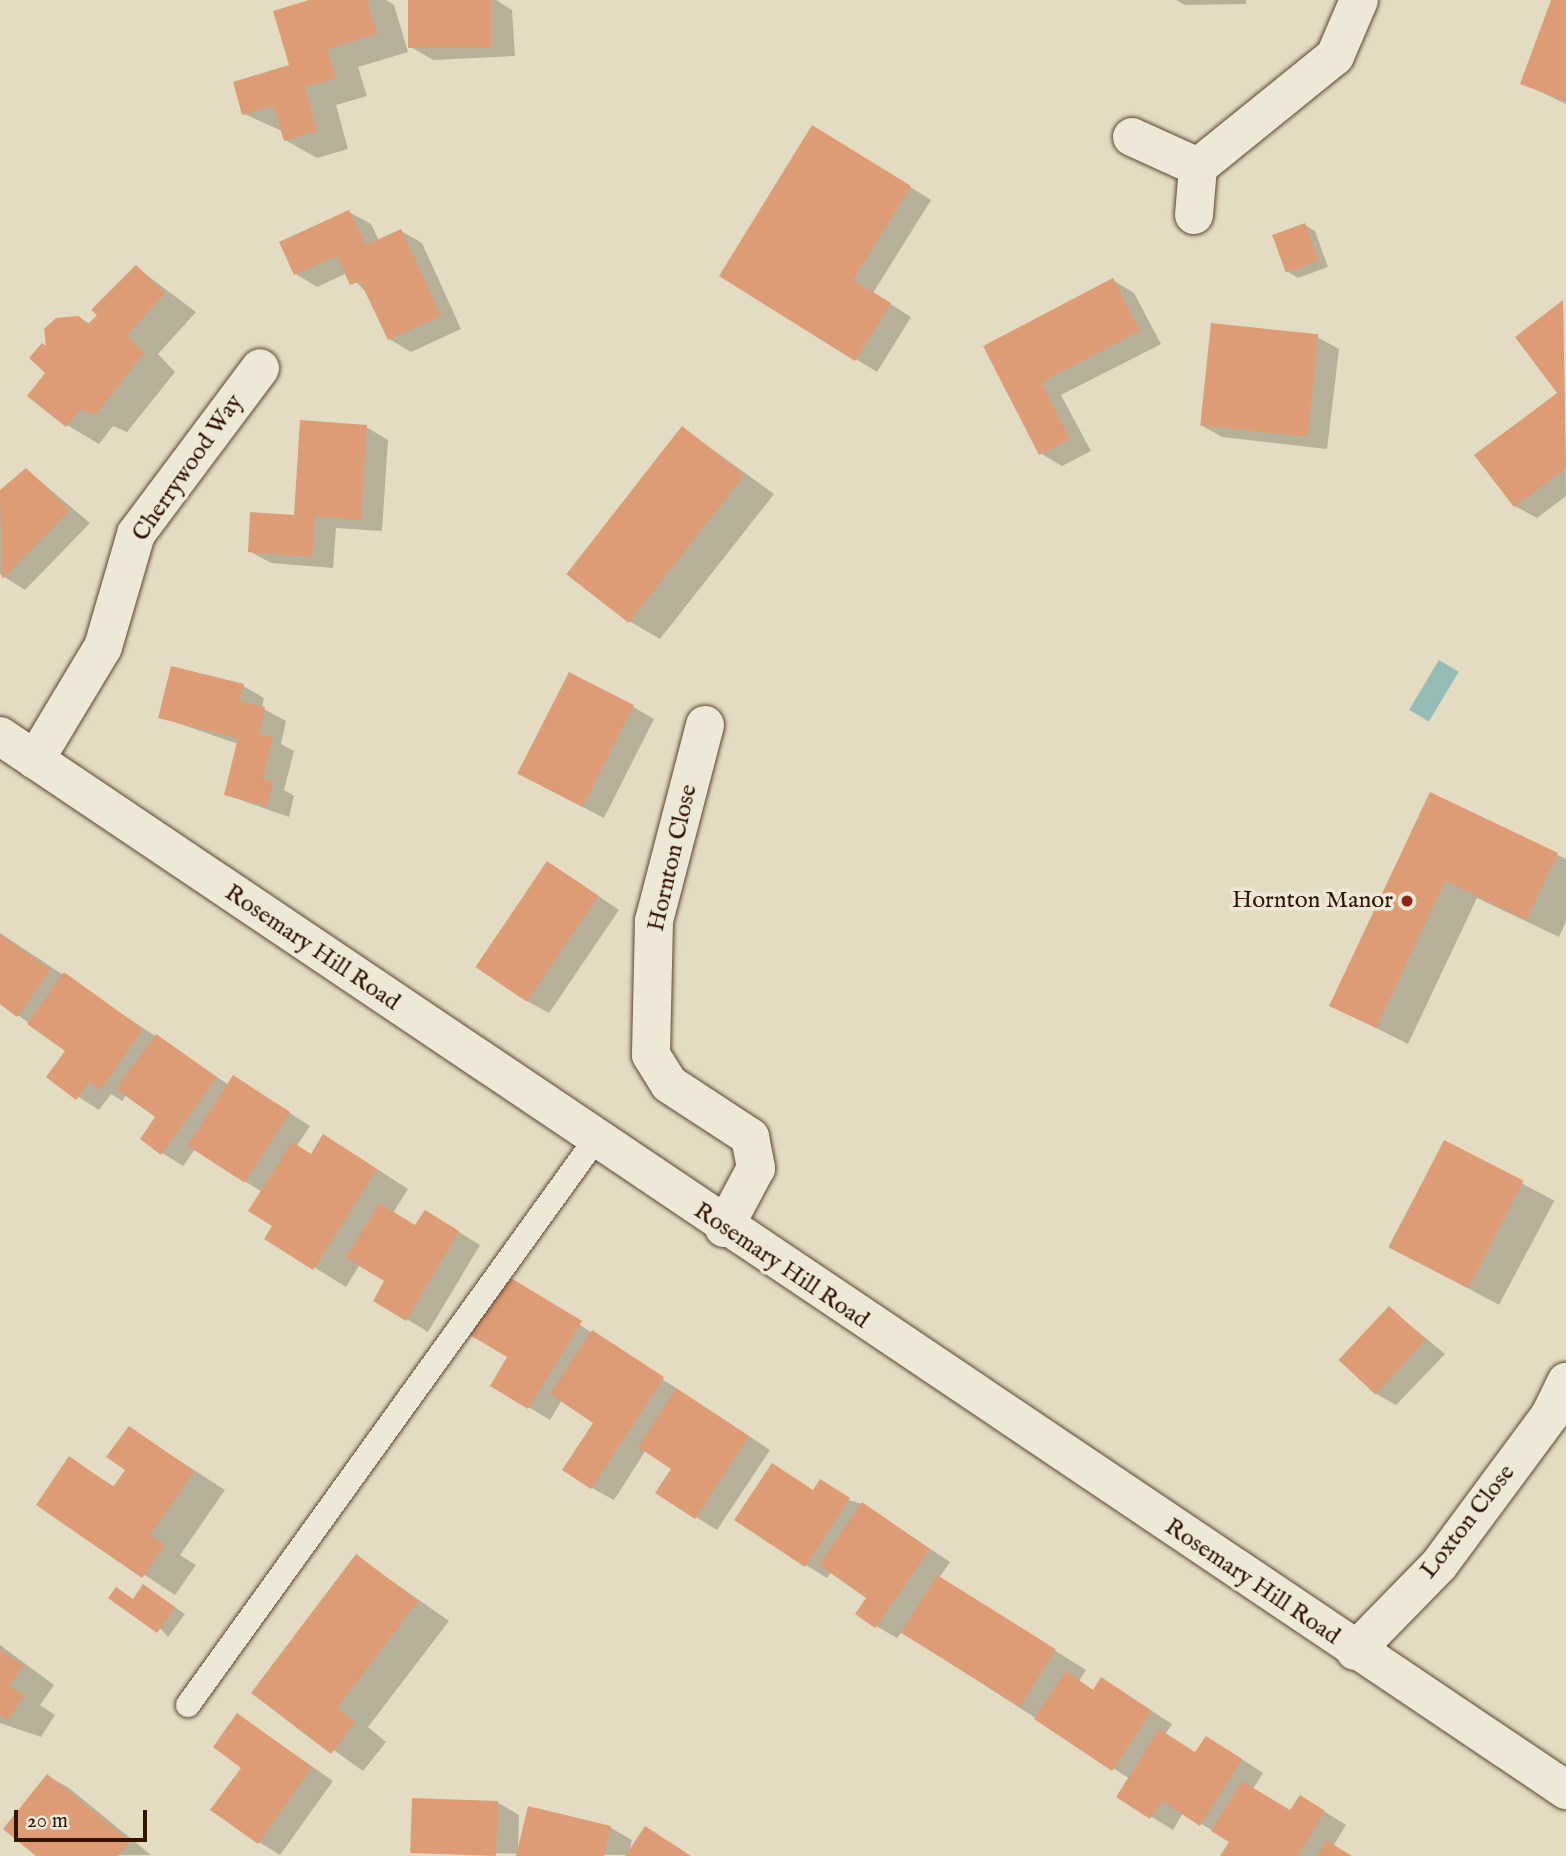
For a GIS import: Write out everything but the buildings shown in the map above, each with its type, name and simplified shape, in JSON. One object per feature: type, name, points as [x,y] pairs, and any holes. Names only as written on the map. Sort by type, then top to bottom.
[{"type":"main road","points":[[1194,215],[1198,167],[1335,56],[1359,0]]},
{"type":"main road","points":[[1132,137],[1198,167]]},
{"type":"main road","name":"Cherrywood Way","points":[[35,760],[103,648],[136,534],[260,368]]},
{"type":"main road","name":"Hornton Close","points":[[705,725],[654,921],[651,1055],[669,1084],[750,1137],[756,1168],[724,1228]]},
{"type":"main road","name":"Rosemary Hill Road","points":[[0,736],[724,1228],[1566,1790]]},
{"type":"main road","name":"Loxton Close","points":[[1355,1651],[1439,1565],[1550,1415],[1566,1382]]},
{"type":"lane","points":[[188,1705],[595,1139]]},
{"type":"water","points":[[1439,660],[1459,672],[1429,722],[1409,710]]},
{"type":"place","name":"Hornton Manor","points":[[1407,901]]}]
